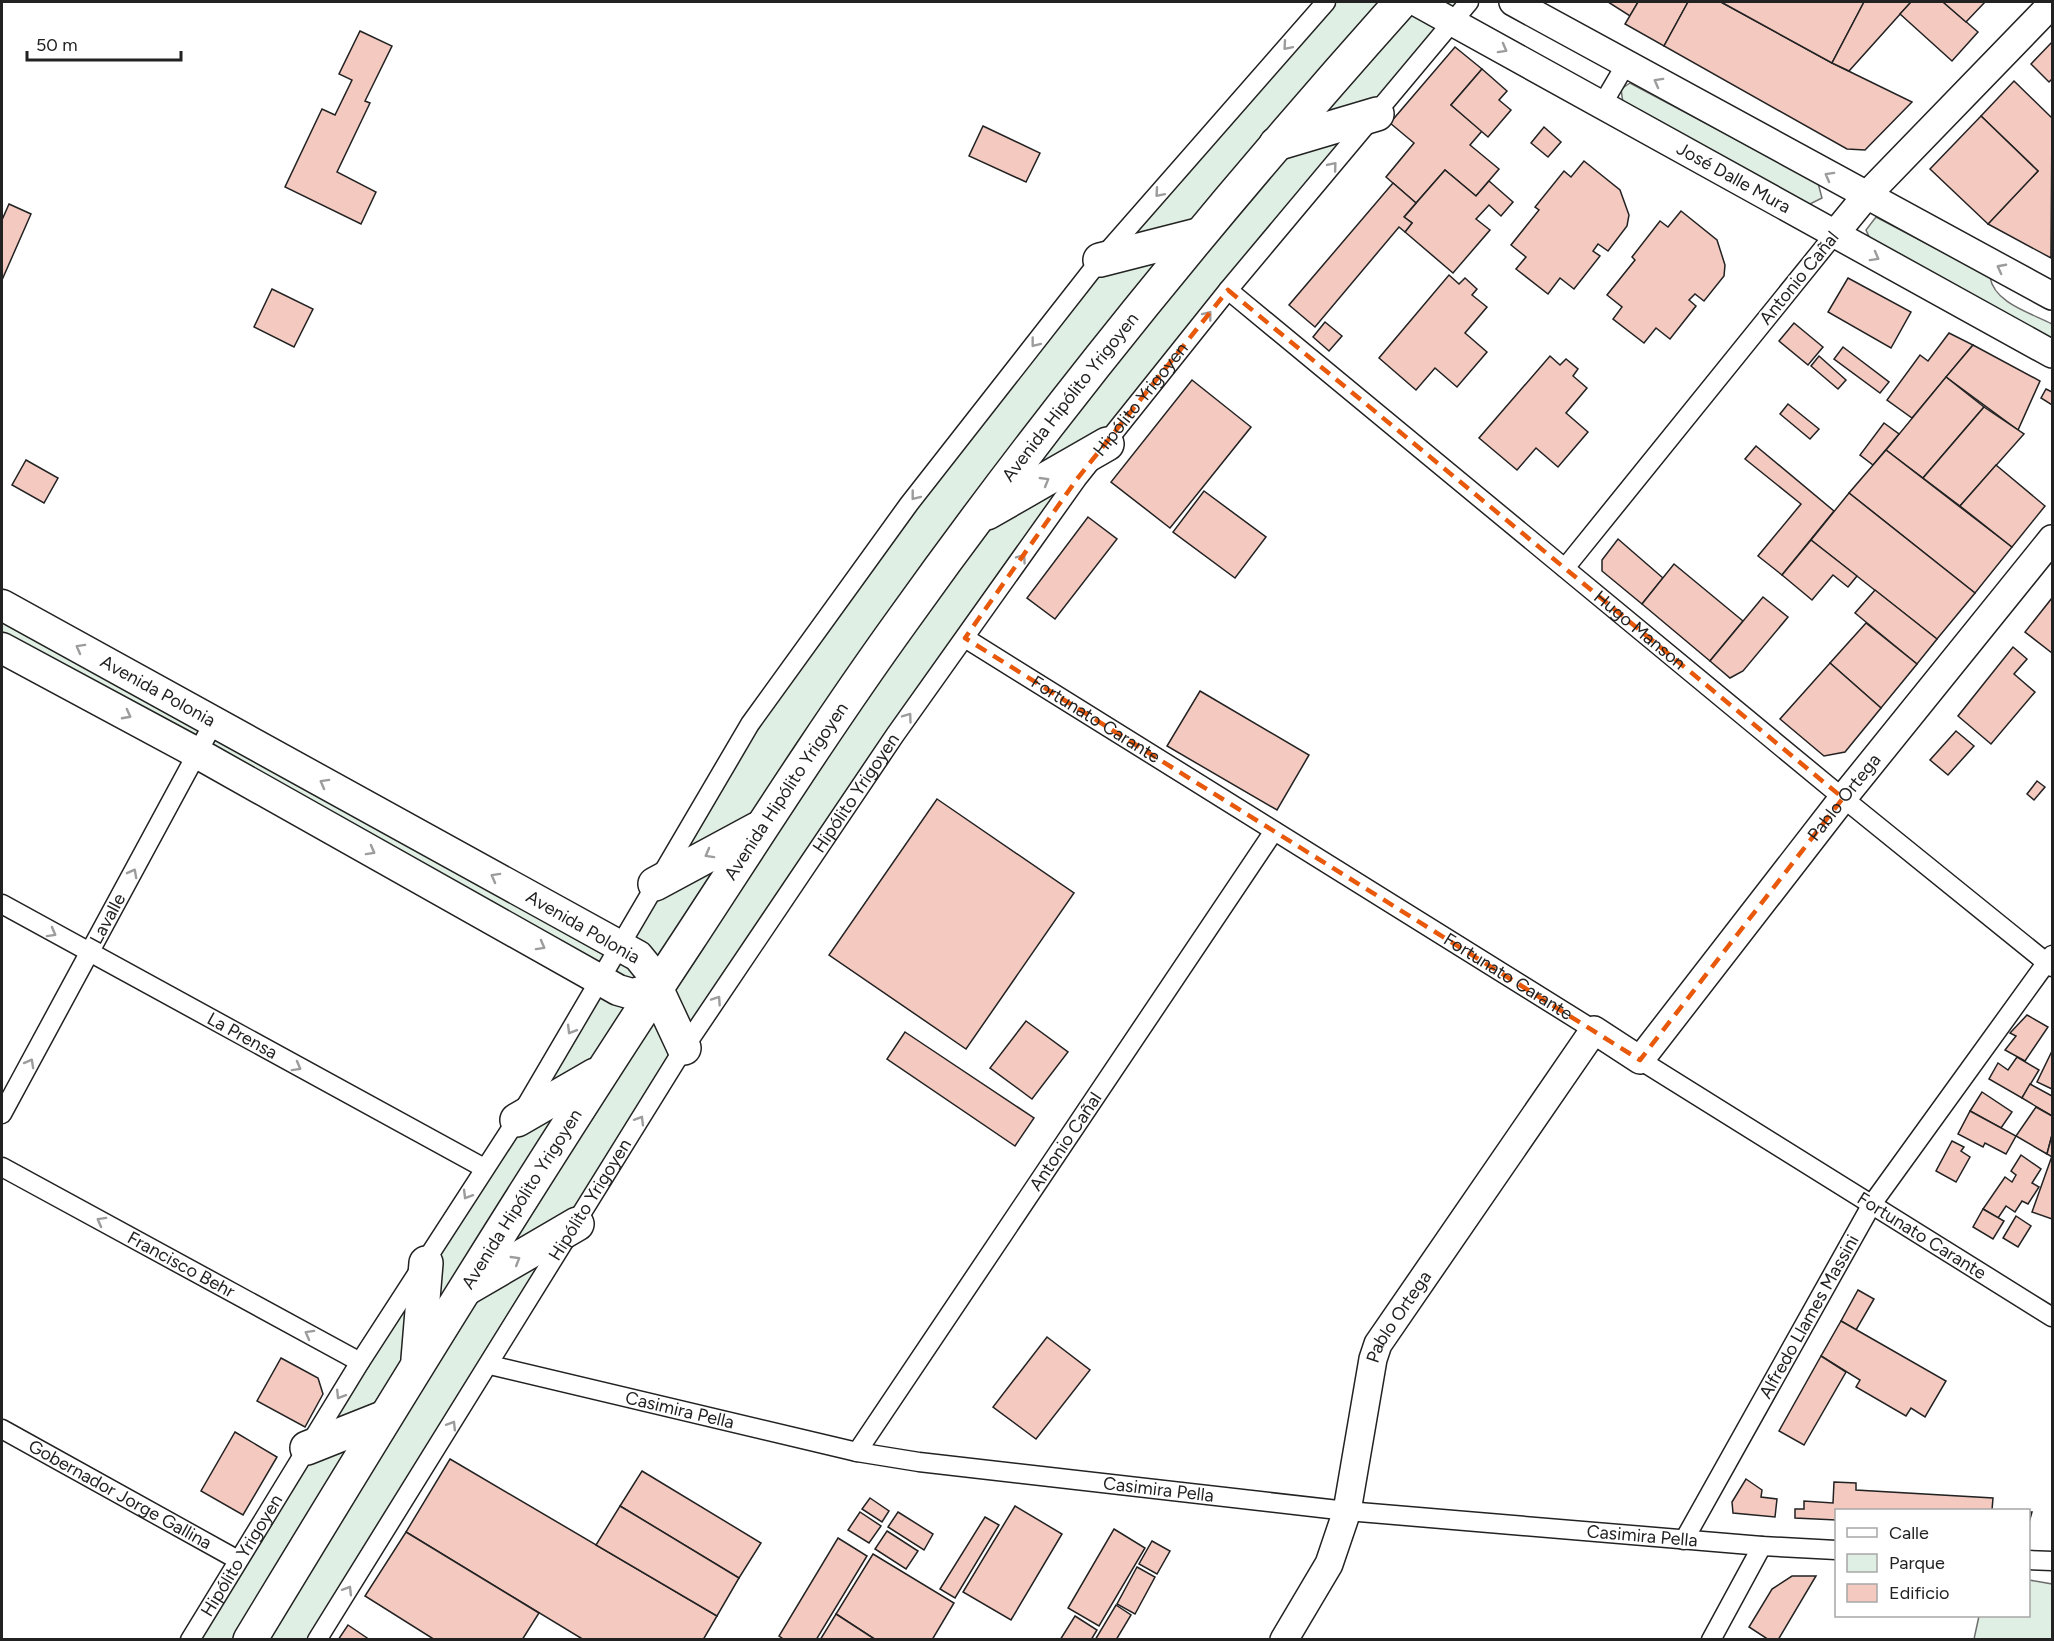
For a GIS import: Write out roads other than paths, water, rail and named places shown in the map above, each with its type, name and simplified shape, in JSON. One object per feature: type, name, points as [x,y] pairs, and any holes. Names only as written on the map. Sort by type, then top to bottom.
[{"type":"highway","name":"Avenida Hipólito Yrigoyen","points":[[250,1640],[599,1072],[761,826],[901,622],[1074,390],[1198,235],[1401,2]]},
{"type":"highway","points":[[1276,144],[1377,114]]},
{"type":"highway","points":[[1100,260],[1198,235]]},
{"type":"highway","points":[[975,520],[1107,444]]},
{"type":"highway","points":[[656,884],[761,826]]},
{"type":"highway","points":[[656,988],[684,1048]]},
{"type":"highway","points":[[517,1120],[599,1072]]},
{"type":"highway","points":[[465,1290],[577,1224]]},
{"type":"highway","points":[[418,1366],[426,1263]]},
{"type":"highway","points":[[307,1448],[385,1417]]},
{"type":"main road","name":"Avenida Polonia","points":[[2,605],[620,946],[644,961],[651,972],[656,988],[641,993],[625,994],[197,753],[2,648]]},
{"type":"street","name":"Hipólito Yrigoyen","points":[[190,1640],[360,1362],[517,1120],[750,724],[909,504],[1100,260],[1326,2]]},
{"type":"street","name":"José Dalle Mura","points":[[1416,2],[1460,11],[1602,105],[2052,354]]},
{"type":"street","points":[[1514,2],[2052,296]]},
{"type":"street","name":"Antonio Cañal","points":[[1565,568],[1866,196],[2052,4]]},
{"type":"street","name":"Hipólito Yrigoyen","points":[[317,1640],[490,1365],[684,1048],[895,735],[1077,479],[1228,290],[1377,114],[1460,11]]},
{"type":"street","points":[[1602,105],[1626,64]]},
{"type":"street","name":"Hugo Manson","points":[[1228,290],[1843,798],[2050,961]]},
{"type":"street","name":"Pablo Ortega","points":[[1640,1060],[1843,798],[2052,539]]},
{"type":"street","name":"Fortunato Carante","points":[[965,638],[2052,1317]]},
{"type":"street","name":"Lavalle","points":[[2,1114],[214,722]]},
{"type":"street","name":"Antonio Cañal","points":[[857,1452],[1274,831]]},
{"type":"street","name":"La Prensa","points":[[2,904],[484,1168]]},
{"type":"street","name":"Alfredo Llames Massini","points":[[1684,1540],[1872,1204],[2050,961]]},
{"type":"street","name":"Pablo Ortega","points":[[1284,1640],[1329,1564],[1347,1511],[1373,1359],[1378,1344],[1594,1030]]},
{"type":"street","name":"Francisco Behr","points":[[2,1167],[360,1362]]},
{"type":"street","name":"Casimira Pella","points":[[490,1365],[857,1452],[1033,1477],[1347,1511],[1684,1540],[1835,1550]]},
{"type":"street","name":"Gobernador Jorge Gallina","points":[[2,1429],[238,1560]]},
{"type":"street","points":[[1710,1640],[1762,1546]]},
{"type":"street","points":[[2030,1560],[2052,1561]]}]
